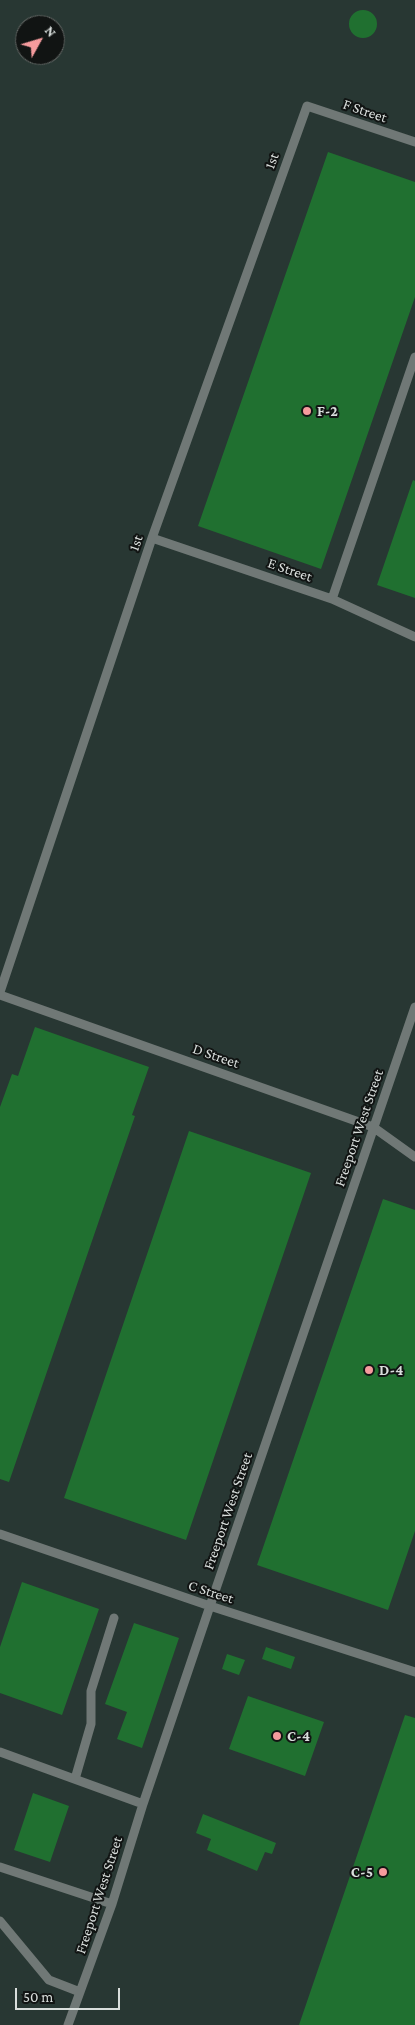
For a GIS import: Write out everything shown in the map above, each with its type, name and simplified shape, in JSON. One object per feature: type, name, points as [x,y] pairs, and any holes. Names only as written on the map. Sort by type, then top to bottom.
[{"type":"lane","name":"F Street","points":[[306,106],[415,142]]},
{"type":"lane","name":"1st","points":[[0,993],[152,538],[306,106]]},
{"type":"lane","points":[[332,599],[415,357]]},
{"type":"lane","name":"E Street","points":[[152,538],[332,599],[415,637]]},
{"type":"lane","name":"D Street","points":[[0,993],[373,1127],[415,1157]]},
{"type":"lane","name":"Freeport West Street","points":[[68,2025],[112,1904],[143,1804],[415,1007]]},
{"type":"lane","name":"C Street","points":[[0,1534],[210,1606],[415,1672]]},
{"type":"lane","points":[[75,1779],[91,1724],[91,1691],[114,1618]]},
{"type":"lane","points":[[0,1752],[143,1804]]},
{"type":"lane","points":[[0,1867],[112,1904]]},
{"type":"lane","points":[[0,1921],[49,1980],[80,1992]]},
{"type":"shaded area","points":[[0,0],[415,0],[415,2025],[0,2025]]},
{"type":"building","points":[[363,10],[373,14],[377,24],[373,34],[363,38],[353,34],[349,24],[353,14]]},
{"type":"building","name":"F-2","points":[[328,152],[415,182],[415,297],[321,569],[198,526]]},
{"type":"building","points":[[413,480],[415,481],[415,598],[377,585]]},
{"type":"building","points":[[35,1027],[149,1067],[132,1115],[135,1116],[9,1482],[0,1479],[0,1107],[12,1074],[18,1076]]},
{"type":"building","points":[[189,1131],[311,1173],[186,1540],[64,1498]]},
{"type":"building","name":"D-4","points":[[383,1199],[415,1210],[415,1531],[388,1610],[257,1565]]},
{"type":"building","points":[[22,1582],[99,1609],[62,1715],[0,1693],[0,1647]]},
{"type":"building","points":[[134,1623],[179,1638],[142,1748],[117,1739],[127,1712],[105,1704]]},
{"type":"building","points":[[266,1647],[295,1657],[291,1669],[262,1659]]},
{"type":"building","points":[[227,1654],[245,1660],[239,1675],[222,1669]]},
{"type":"building","name":"C-4","points":[[248,1696],[324,1722],[305,1776],[229,1749]]},
{"type":"building","name":"C-5","points":[[405,1715],[415,1718],[415,2025],[299,2025]]},
{"type":"building","points":[[33,1793],[69,1806],[50,1862],[14,1850]]},
{"type":"building","points":[[203,1814],[276,1843],[272,1854],[265,1852],[257,1871],[207,1850],[211,1839],[196,1833]]},
{"type":"place","name":"F-2","points":[[307,411]]},
{"type":"place","name":"D-4","points":[[369,1370]]},
{"type":"place","name":"C-4","points":[[277,1736]]},
{"type":"place","name":"C-5","points":[[383,1872]]}]
